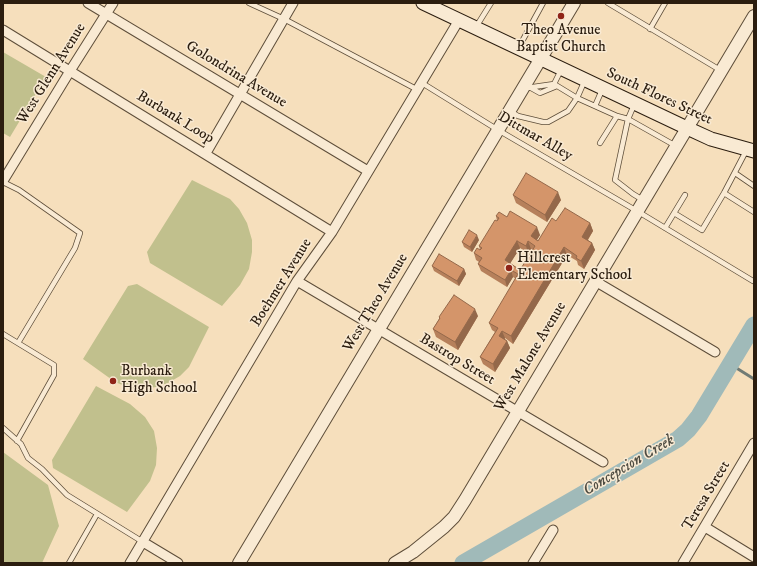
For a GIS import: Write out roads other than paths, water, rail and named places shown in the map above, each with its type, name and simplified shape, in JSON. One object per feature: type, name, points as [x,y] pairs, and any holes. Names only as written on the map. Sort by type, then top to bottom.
[{"type":"main road","name":"South Flores Street","points":[[422,3],[711,139],[750,150]]},
{"type":"street","name":"Golondrina Avenue","points":[[88,3],[368,171]]},
{"type":"street","name":"West Glenn Avenue","points":[[3,182],[113,3]]},
{"type":"street","points":[[206,153],[293,3]]},
{"type":"street","name":"West Theo Avenue","points":[[239,563],[509,110],[527,88],[540,59],[574,3]]},
{"type":"street","name":"West Malone Avenue","points":[[395,563],[414,552],[454,517],[754,16]]},
{"type":"street","name":"Boehmer Avenue","points":[[130,563],[297,281],[332,232],[459,20]]},
{"type":"street","name":"Burbank Loop","points":[[3,30],[206,153],[332,232]]},
{"type":"street","name":"Bastrop Street","points":[[297,281],[603,462]]},
{"type":"street","points":[[595,281],[715,352]]},
{"type":"street","name":"Teresa Street","points":[[683,563],[754,443]]},
{"type":"street","points":[[705,527],[754,557]]},
{"type":"street","points":[[533,563],[553,530]]},
{"type":"street","points":[[143,542],[178,563]]},
{"type":"lane","name":"Dittmar Alley","points":[[249,3],[420,86],[498,130],[640,206]]},
{"type":"lane","points":[[476,28],[491,3]]},
{"type":"lane","points":[[518,48],[543,3]]},
{"type":"lane","points":[[608,3],[721,71]]},
{"type":"lane","points":[[650,28],[665,3]]},
{"type":"lane","points":[[527,88],[540,93],[556,85],[562,69]]},
{"type":"lane","points":[[509,110],[518,116],[548,122],[568,111],[577,98],[585,80]]},
{"type":"lane","points":[[556,85],[577,98],[616,116],[628,119],[676,147]]},
{"type":"lane","points":[[595,106],[603,89]]},
{"type":"lane","points":[[635,104],[628,119],[615,180],[633,194],[640,206],[665,228],[753,281]]},
{"type":"lane","points":[[600,143],[616,116]]},
{"type":"lane","points":[[674,213],[702,230],[750,150]]},
{"type":"lane","points":[[735,173],[754,186]]},
{"type":"lane","points":[[3,182],[19,190],[80,233],[75,248],[18,343]]},
{"type":"lane","points":[[724,192],[754,212]]},
{"type":"lane","points":[[665,228],[685,196]]},
{"type":"lane","points":[[3,334],[54,365],[54,375],[17,441]]},
{"type":"lane","points":[[3,428],[21,444],[28,458],[42,469],[67,495],[143,542]]},
{"type":"lane","points":[[69,563],[97,514]]},
{"type":"waterway","name":"Concepcion Creek","points":[[463,563],[678,439],[688,430],[699,416],[754,325]]},
{"type":"waterway","points":[[730,364],[754,379]]},
{"type":"place","name":"Theo Avenue Baptist Church","points":[[561,16]]},
{"type":"place","name":"Hillcrest Elementary School","points":[[509,268]]},
{"type":"place","name":"Burbank High School","points":[[113,381]]}]
